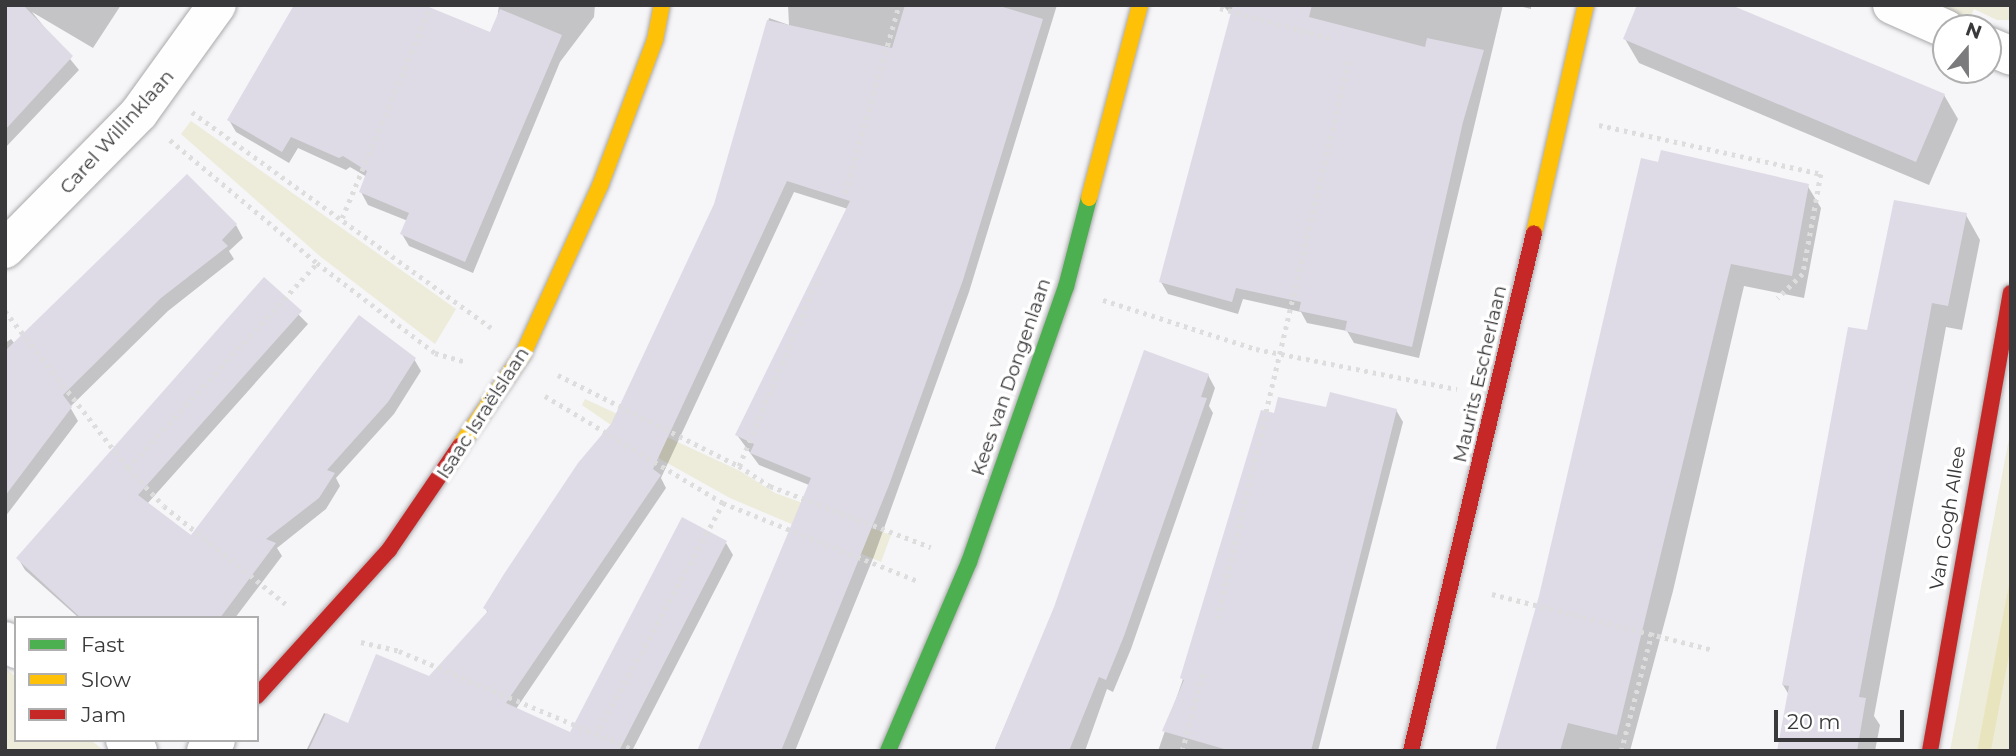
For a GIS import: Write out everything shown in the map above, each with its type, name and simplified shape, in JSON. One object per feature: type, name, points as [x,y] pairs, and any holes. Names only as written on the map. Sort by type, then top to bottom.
[{"type":"street","name":"Carel Willinklaan","points":[[5,249],[160,89],[217,5]]},
{"type":"street","name":"Isaac Israëlslaan","points":[[259,694],[389,550],[523,354],[600,186],[655,40],[663,5]]},
{"type":"street","name":"Kees van Dongenlaan","points":[[888,751],[969,562],[1066,287],[1140,5]]},
{"type":"street","name":"Maurits Escherlaan","points":[[1411,751],[1454,584],[1586,5]]},
{"type":"street","points":[[1892,5],[1932,23]]},
{"type":"street","name":"Van Gogh Allee","points":[[1930,751],[2011,293]]},
{"type":"path","points":[[342,218],[431,5]]},
{"type":"path","points":[[845,193],[900,5]]},
{"type":"path","points":[[1220,8],[1330,37]]},
{"type":"path","points":[[1217,619],[1282,355],[1349,59]]},
{"type":"path","points":[[1562,117],[1821,174],[1803,275],[1778,298]]},
{"type":"path","points":[[128,468],[317,263]]},
{"type":"path","points":[[739,466],[818,277]]},
{"type":"path","points":[[1066,287],[1282,355],[1496,397]]},
{"type":"path","points":[[5,311],[128,468],[164,506],[318,631],[399,652],[595,736],[637,751]]},
{"type":"path","points":[[595,736],[723,503]]},
{"type":"path","points":[[1454,584],[1652,632],[1713,650]]},
{"type":"path","points":[[1621,751],[1652,632]]},
{"type":"path","points":[[1182,751],[1204,669]]},
{"type":"shaded area","points":[[1932,5],[2011,5],[2011,20],[2002,20],[2002,14],[1984,14],[1974,9],[1972,14],[1952,14]]},
{"type":"shaded area","points":[[191,121],[456,309],[435,344],[321,257],[181,134]]},
{"type":"shaded area","points":[[585,399],[740,471],[775,493],[891,535],[881,562],[730,498],[662,460],[582,405]]},
{"type":"shaded area","points":[[2011,428],[2011,574],[2000,635],[1977,751],[1950,751]]},
{"type":"shaded area","points":[[2011,574],[2011,646],[1991,751],[1977,751]]},
{"type":"shaded area","points":[[2011,646],[2011,751],[1991,751]]},
{"type":"shaded area","points":[[5,668],[14,675],[14,742],[93,742],[104,751],[5,749]]},
{"type":"building","points":[[5,5],[23,5],[73,56],[5,130]]},
{"type":"building","points":[[294,5],[424,5],[490,32],[500,9],[562,35],[465,262],[400,234],[409,213],[359,192],[367,171],[343,156],[339,158],[291,137],[282,152],[227,120]]},
{"type":"building","points":[[905,5],[996,5],[1043,19],[963,280],[889,485],[781,751],[697,751],[811,478],[750,453],[754,444],[735,435],[850,201],[787,181],[653,469],[661,475],[506,703],[570,732],[682,517],[727,541],[619,751],[308,751],[326,713],[348,723],[376,654],[429,676],[488,611],[483,608],[504,574],[578,463],[611,424],[714,204],[767,20],[892,48]]},
{"type":"building","points":[[1233,5],[1312,5],[1309,17],[1425,47],[1427,38],[1484,50],[1463,122],[1412,347],[1345,331],[1347,321],[1299,311],[1301,302],[1236,288],[1232,302],[1159,282]]},
{"type":"building","points":[[1637,5],[1731,5],[1945,94],[1916,162],[1623,39]]},
{"type":"building","points":[[1661,150],[1809,184],[1792,276],[1731,264],[1617,735],[1568,723],[1560,751],[1495,751],[1539,596],[1641,158],[1658,162]]},
{"type":"building","points":[[187,174],[237,224],[222,240],[228,246],[161,298],[63,395],[72,407],[5,496],[5,351]]},
{"type":"building","points":[[1894,200],[1967,213],[1948,306],[1932,303],[1859,697],[1866,698],[1857,751],[1777,751],[1789,686],[1782,685],[1848,327],[1867,330]]},
{"type":"building","points":[[264,277],[302,311],[138,495],[191,535],[359,315],[416,358],[388,402],[327,470],[335,473],[319,498],[266,539],[276,543],[221,616],[79,616],[16,558]]},
{"type":"building","points":[[1144,350],[1209,374],[1201,397],[1207,398],[1124,636],[1106,680],[1099,677],[1069,751],[994,751],[1054,607]]},
{"type":"building","points":[[1330,392],[1397,409],[1311,751],[1231,751],[1162,731],[1184,680],[1180,678],[1261,410],[1274,413],[1278,397],[1326,407]]},
{"type":"traffic: fast","points":[[888,751],[969,562],[1066,287],[1089,198]]},
{"type":"traffic: slow","points":[[460,446],[523,354],[600,186],[655,40],[662,5]]},
{"type":"traffic: slow","points":[[1089,198],[1140,5]]},
{"type":"traffic: slow","points":[[1534,233],[1586,5]]},
{"type":"traffic: jam","points":[[1411,751],[1534,233]]},
{"type":"traffic: jam","points":[[1930,751],[2011,293]]},
{"type":"traffic: jam","points":[[259,694],[389,550],[460,446]]}]
